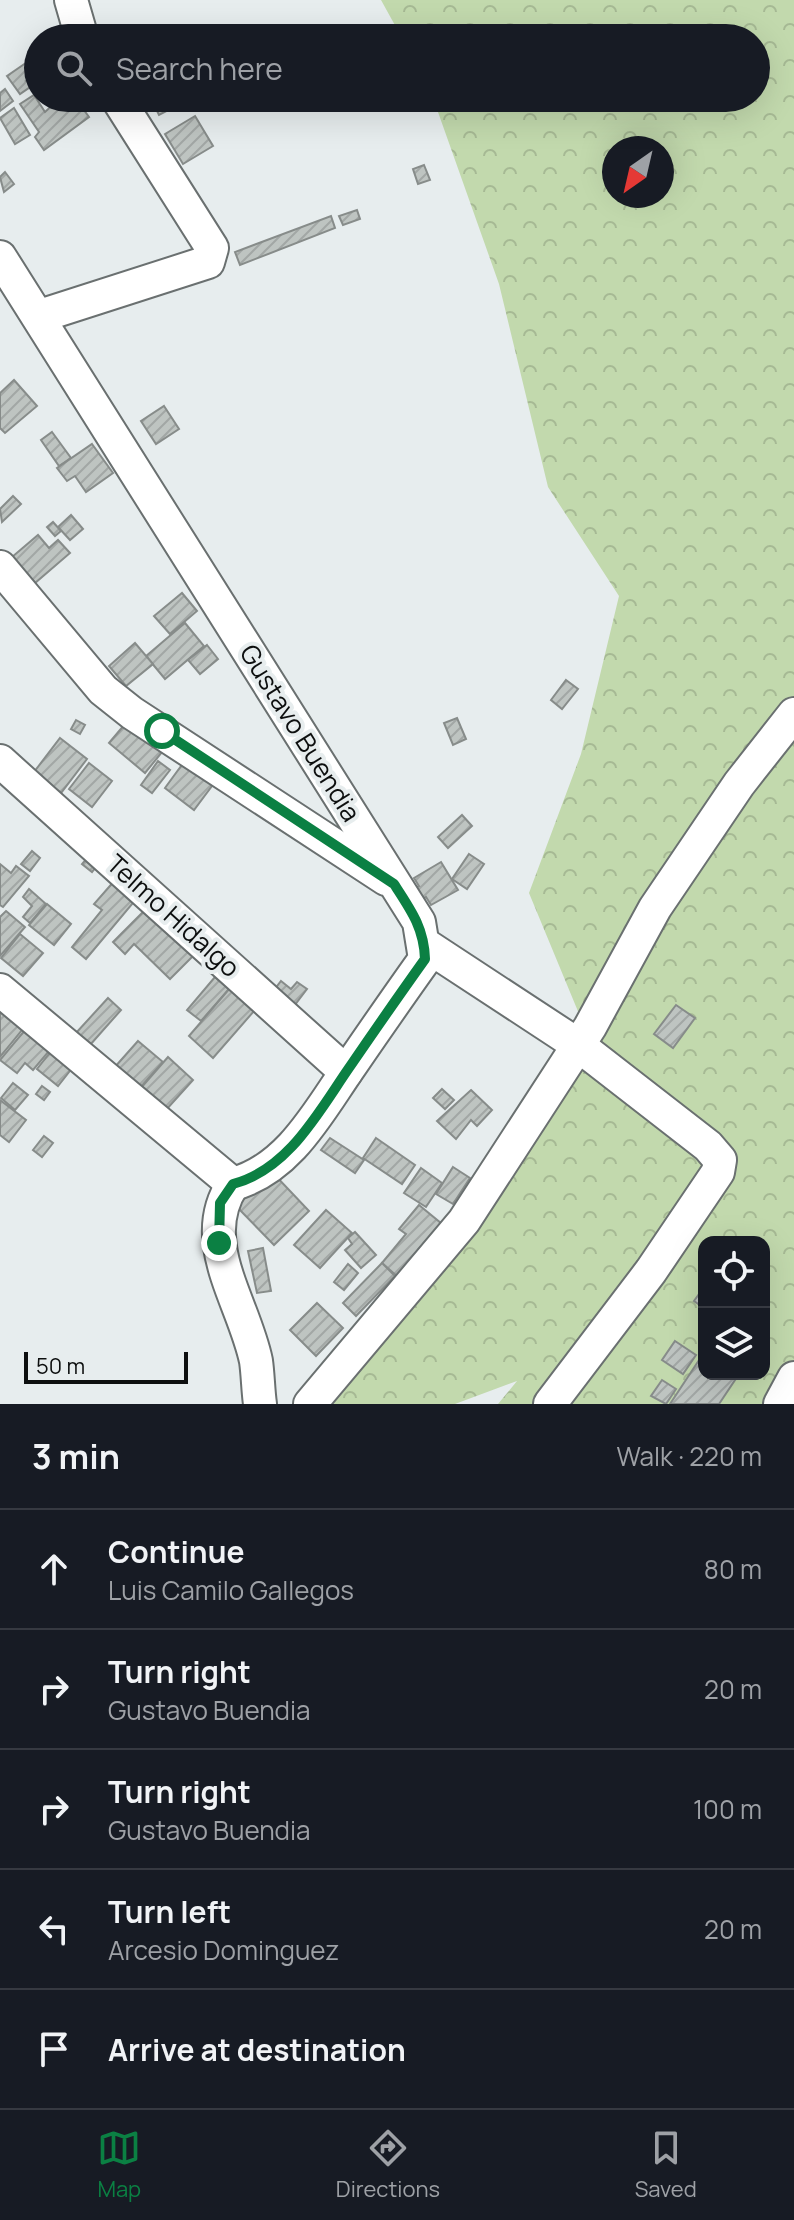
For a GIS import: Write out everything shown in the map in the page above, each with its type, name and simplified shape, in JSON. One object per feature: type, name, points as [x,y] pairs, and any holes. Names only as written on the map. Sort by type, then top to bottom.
[{"type":"street","points":[[71,0],[78,24]]},
{"type":"street","points":[[40,316],[208,262],[212,248],[126,112]]},
{"type":"street","name":"Gustavo Buendia","points":[[0,257],[419,922],[424,944]]},
{"type":"street","points":[[0,567],[103,690],[394,884]]},
{"type":"street","points":[[310,1404],[464,1221],[578,1045],[655,908],[739,784],[794,714]]},
{"type":"street","name":"Telmo Hidalgo","points":[[0,761],[346,1072]]},
{"type":"street","points":[[424,944],[578,1045],[708,1146],[720,1160],[718,1172],[651,1271],[550,1404]]},
{"type":"street","points":[[260,1404],[256,1360],[219,1243],[220,1203],[233,1184],[250,1179],[267,1167],[317,1120],[346,1072],[425,959],[424,944]]},
{"type":"street","points":[[0,990],[233,1184]]},
{"type":"street","points":[[780,1404],[794,1378]]},
{"type":"green space","points":[[381,0],[794,0],[794,1404],[498,1404],[517,1381],[455,1404],[334,1404],[339,1372],[594,1050],[529,893],[581,754],[619,596],[548,487],[499,284],[438,112],[770,112],[770,24],[394,24]]},
{"type":"building","points":[[24,64],[24,91],[20,94],[7,76]]},
{"type":"building","points":[[5,89],[13,101],[0,111],[0,93]]},
{"type":"building","points":[[14,108],[30,135],[15,144],[0,118]]},
{"type":"building","points":[[25,112],[85,112],[89,117],[44,150],[35,137],[39,132]]},
{"type":"building","points":[[195,116],[213,146],[183,164],[165,134]]},
{"type":"building","points":[[424,165],[430,180],[418,184],[413,169]]},
{"type":"building","points":[[5,172],[14,184],[4,192],[0,177]]},
{"type":"building","points":[[357,210],[360,219],[343,225],[339,216]]},
{"type":"building","points":[[331,216],[335,228],[240,265],[235,252]]},
{"type":"building","points":[[14,380],[37,406],[5,433],[0,428],[0,393]]},
{"type":"building","points":[[164,406],[179,429],[156,444],[141,421]]},
{"type":"building","points":[[52,432],[71,458],[59,466],[41,440]]},
{"type":"building","points":[[92,444],[113,473],[86,492],[75,476],[67,481],[57,468]]},
{"type":"building","points":[[13,496],[21,504],[2,522],[0,509]]},
{"type":"building","points":[[71,515],[83,529],[70,540],[58,527]]},
{"type":"building","points":[[53,522],[61,531],[55,536],[47,527]]},
{"type":"building","points":[[38,535],[49,548],[58,540],[70,553],[35,583],[12,557]]},
{"type":"building","points":[[182,593],[197,611],[170,634],[154,616]]},
{"type":"building","points":[[185,623],[204,646],[165,679],[146,656]]},
{"type":"building","points":[[135,643],[153,664],[126,686],[109,666]]},
{"type":"building","points":[[207,645],[218,659],[200,674],[188,660]]},
{"type":"building","points":[[566,680],[578,689],[562,709],[551,700]]},
{"type":"building","points":[[131,717],[167,746],[145,773],[109,743]]},
{"type":"building","points":[[457,718],[466,739],[453,745],[444,723]]},
{"type":"building","points":[[76,720],[85,725],[80,734],[71,729]]},
{"type":"building","points":[[60,738],[87,759],[61,793],[34,772]]},
{"type":"building","points":[[158,761],[170,770],[152,793],[141,785]]},
{"type":"building","points":[[184,762],[218,778],[194,810],[165,788]]},
{"type":"building","points":[[89,763],[112,781],[92,807],[69,789]]},
{"type":"building","points":[[462,815],[472,826],[448,848],[438,837]]},
{"type":"building","points":[[94,850],[103,858],[92,872],[82,864]]},
{"type":"building","points":[[32,851],[40,858],[30,871],[21,864]]},
{"type":"building","points":[[469,854],[484,864],[467,889],[452,879]]},
{"type":"building","points":[[441,862],[458,890],[431,905],[426,897],[420,901],[413,889],[419,886],[414,878]]},
{"type":"building","points":[[0,864],[11,873],[16,866],[29,876],[3,907],[0,905]]},
{"type":"building","points":[[116,879],[138,897],[86,959],[72,947],[102,910],[94,904]]},
{"type":"building","points":[[29,889],[46,904],[30,923],[23,917],[32,906],[23,897]]},
{"type":"building","points":[[47,904],[71,924],[54,945],[29,925]]},
{"type":"building","points":[[150,905],[198,951],[170,979],[134,944],[125,954],[113,942]]},
{"type":"building","points":[[6,911],[25,927],[0,956],[0,917]]},
{"type":"building","points":[[20,934],[43,953],[23,976],[1,958]]},
{"type":"building","points":[[215,977],[229,989],[201,1021],[187,1010]]},
{"type":"building","points":[[236,981],[261,1003],[213,1058],[189,1036]]},
{"type":"building","points":[[281,981],[291,989],[297,982],[307,989],[291,1010],[271,994]]},
{"type":"building","points":[[108,998],[121,1010],[90,1045],[76,1033]]},
{"type":"building","points":[[676,1005],[695,1018],[673,1048],[654,1034]]},
{"type":"building","points":[[0,1006],[27,1024],[0,1057]]},
{"type":"building","points":[[30,1024],[55,1044],[33,1070],[25,1063],[17,1073],[0,1060]]},
{"type":"building","points":[[138,1041],[163,1062],[139,1089],[114,1068]]},
{"type":"building","points":[[52,1050],[73,1067],[58,1086],[37,1069]]},
{"type":"building","points":[[168,1057],[193,1080],[165,1111],[140,1089]]},
{"type":"building","points":[[13,1083],[28,1095],[15,1110],[1,1098]]},
{"type":"building","points":[[42,1086],[50,1092],[44,1100],[36,1094]]},
{"type":"building","points":[[442,1089],[454,1100],[445,1109],[433,1098]]},
{"type":"building","points":[[471,1090],[492,1110],[477,1126],[471,1120],[456,1139],[437,1121]]},
{"type":"building","points":[[0,1100],[26,1120],[9,1142],[0,1135]]},
{"type":"building","points":[[44,1136],[53,1143],[42,1157],[33,1150]]},
{"type":"building","points":[[330,1138],[364,1160],[355,1173],[321,1150]]},
{"type":"building","points":[[376,1138],[415,1165],[402,1184],[363,1158]]},
{"type":"building","points":[[453,1167],[470,1178],[453,1204],[436,1194]]},
{"type":"building","points":[[421,1168],[442,1183],[426,1207],[404,1193]]},
{"type":"building","points":[[272,1172],[309,1211],[274,1245],[236,1206]]},
{"type":"building","points":[[419,1205],[442,1224],[398,1277],[382,1263],[406,1234],[399,1229]]},
{"type":"building","points":[[326,1210],[352,1233],[320,1268],[294,1245]]},
{"type":"building","points":[[355,1232],[376,1255],[361,1268],[345,1250],[352,1244],[348,1238]]},
{"type":"building","points":[[263,1248],[271,1291],[257,1293],[248,1251]]},
{"type":"building","points":[[382,1263],[395,1276],[356,1316],[343,1303]]},
{"type":"building","points":[[348,1264],[358,1273],[344,1290],[334,1282]]},
{"type":"building","points":[[317,1303],[343,1328],[316,1356],[290,1330]]},
{"type":"building","points":[[675,1341],[696,1355],[683,1374],[662,1360]]},
{"type":"building","points":[[698,1362],[698,1380],[735,1380],[719,1404],[670,1404]]},
{"type":"building","points":[[662,1380],[676,1389],[666,1404],[651,1396]]},
{"type":"route","points":[[162,731],[394,884],[419,922],[424,944],[425,959],[346,1072],[317,1120],[267,1167],[250,1179],[233,1184],[220,1203],[219,1243]]}]
